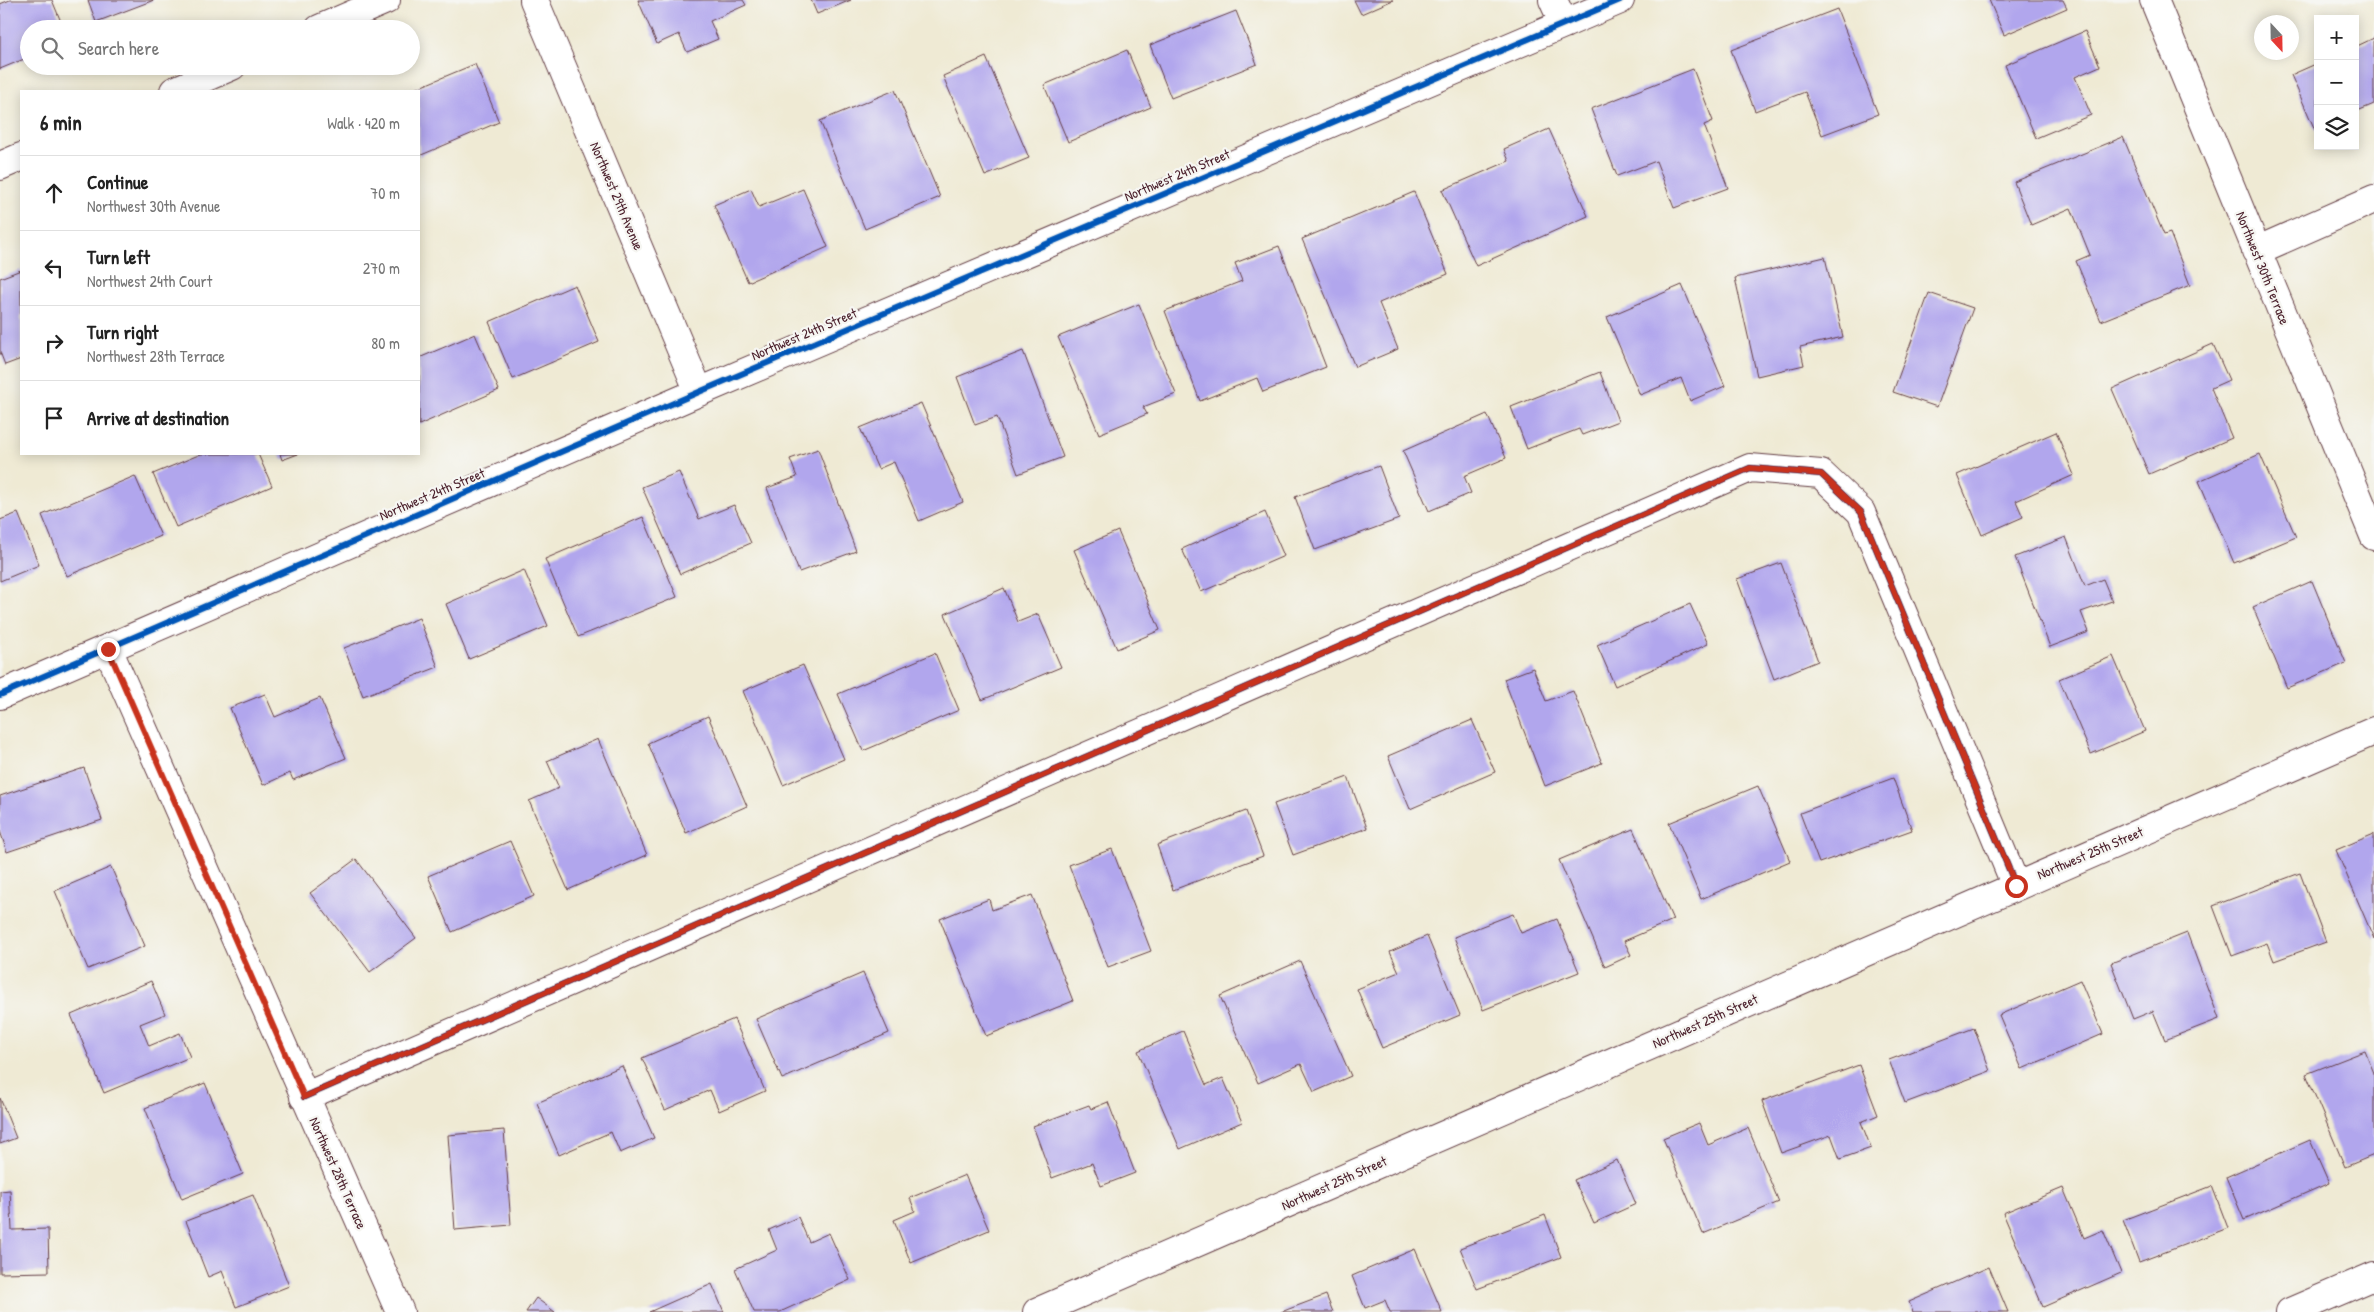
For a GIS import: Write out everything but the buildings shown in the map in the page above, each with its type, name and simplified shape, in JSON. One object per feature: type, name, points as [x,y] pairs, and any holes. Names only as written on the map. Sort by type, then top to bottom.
[{"type":"street","points":[[340,20],[386,0]]},
{"type":"street","name":"Northwest 29th Avenue","points":[[534,0],[699,392]]},
{"type":"street","name":"Northwest 24th Street","points":[[0,695],[699,392],[1559,12],[1620,0]]},
{"type":"street","name":"Northwest 30th Terrace","points":[[2154,0],[2374,536]]},
{"type":"street","points":[[176,90],[211,75]]},
{"type":"street","points":[[0,166],[20,157]]},
{"type":"street","points":[[2256,251],[2374,199]]},
{"type":"street","points":[[304,1097],[1750,468],[1821,474],[1861,512],[2016,886]]},
{"type":"street","name":"Northwest 28th Terrace","points":[[108,649],[400,1312]]},
{"type":"street","name":"Northwest 25th Street","points":[[1037,1312],[2374,731]]},
{"type":"street","points":[[2290,1312],[2374,1276]]},
{"type":"cycle path","points":[[0,695],[699,392],[1620,0]]},
{"type":"cycle path","points":[[304,1097],[1750,468],[1821,474],[1861,512],[2016,886]]},
{"type":"route","points":[[108,649],[304,1097],[1750,468],[1821,474],[1861,512],[2016,886]]}]
